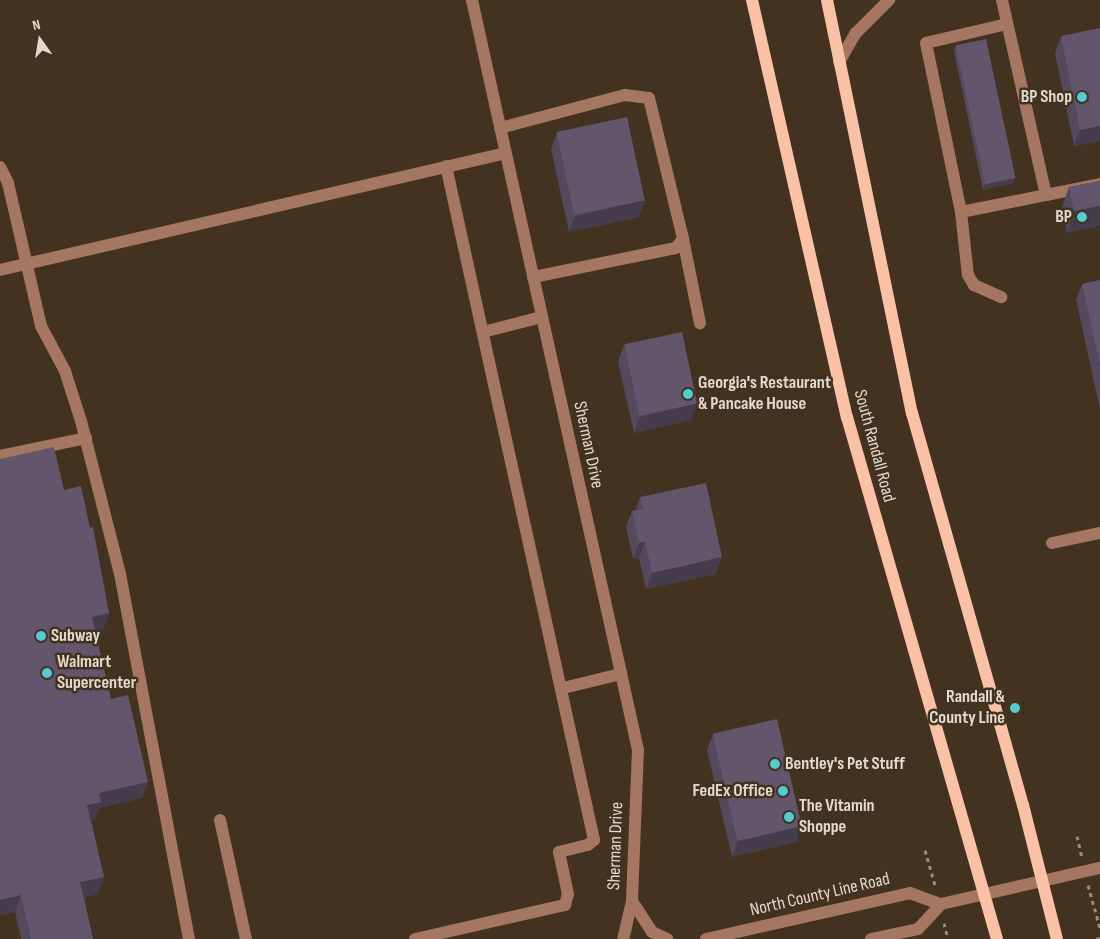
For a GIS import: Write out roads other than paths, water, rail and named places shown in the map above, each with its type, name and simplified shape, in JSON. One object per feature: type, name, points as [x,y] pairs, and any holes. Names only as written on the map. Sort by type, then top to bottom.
[{"type":"main road","name":"South Randall Road","points":[[752,0],[848,417],[983,896],[997,939]]},
{"type":"main road","points":[[827,0],[912,413],[1043,881],[1057,939]]},
{"type":"street","name":"Sherman Drive","points":[[472,0],[638,750],[632,901],[623,939]]},
{"type":"street","points":[[839,62],[856,33],[889,0]]},
{"type":"street","points":[[1002,0],[1046,195]]},
{"type":"street","points":[[1001,297],[974,285],[968,275],[961,212],[926,43],[1007,24]]},
{"type":"street","points":[[500,128],[625,95],[649,98],[683,239],[700,323]]},
{"type":"street","points":[[0,270],[506,153]]},
{"type":"street","points":[[415,939],[565,905],[568,894],[559,852],[588,845],[594,840],[563,688],[446,166]]},
{"type":"street","points":[[0,167],[8,183],[41,326],[65,370],[86,438],[120,574],[189,939]]},
{"type":"street","points":[[961,212],[1100,184]]},
{"type":"street","points":[[533,277],[676,248],[683,239]]},
{"type":"street","points":[[483,332],[542,317]]},
{"type":"street","points":[[0,456],[86,438]]},
{"type":"street","points":[[1052,543],[1100,533]]},
{"type":"street","points":[[563,688],[621,674]]},
{"type":"street","points":[[220,820],[246,939]]},
{"type":"street","points":[[871,939],[918,929],[940,904],[983,896],[1100,868]]},
{"type":"street","name":"North County Line Road","points":[[706,939],[910,893],[940,904]]},
{"type":"street","name":"Sherman Drive","points":[[632,901],[652,932],[667,939]]},
{"type":"place","name":"BP Shop","points":[[1082,97]]},
{"type":"place","name":"BP","points":[[1082,217]]},
{"type":"place","name":"Georgia's Restaurant & Pancake House","points":[[688,394]]},
{"type":"place","name":"Subway","points":[[41,636]]},
{"type":"place","name":"Walmart Supercenter","points":[[47,673]]},
{"type":"place","name":"Randall & County Line","points":[[1015,708]]},
{"type":"place","name":"Bentley's Pet Stuff","points":[[775,764]]},
{"type":"place","name":"FedEx Office","points":[[783,791]]},
{"type":"place","name":"The Vitamin Shoppe","points":[[789,817]]}]
